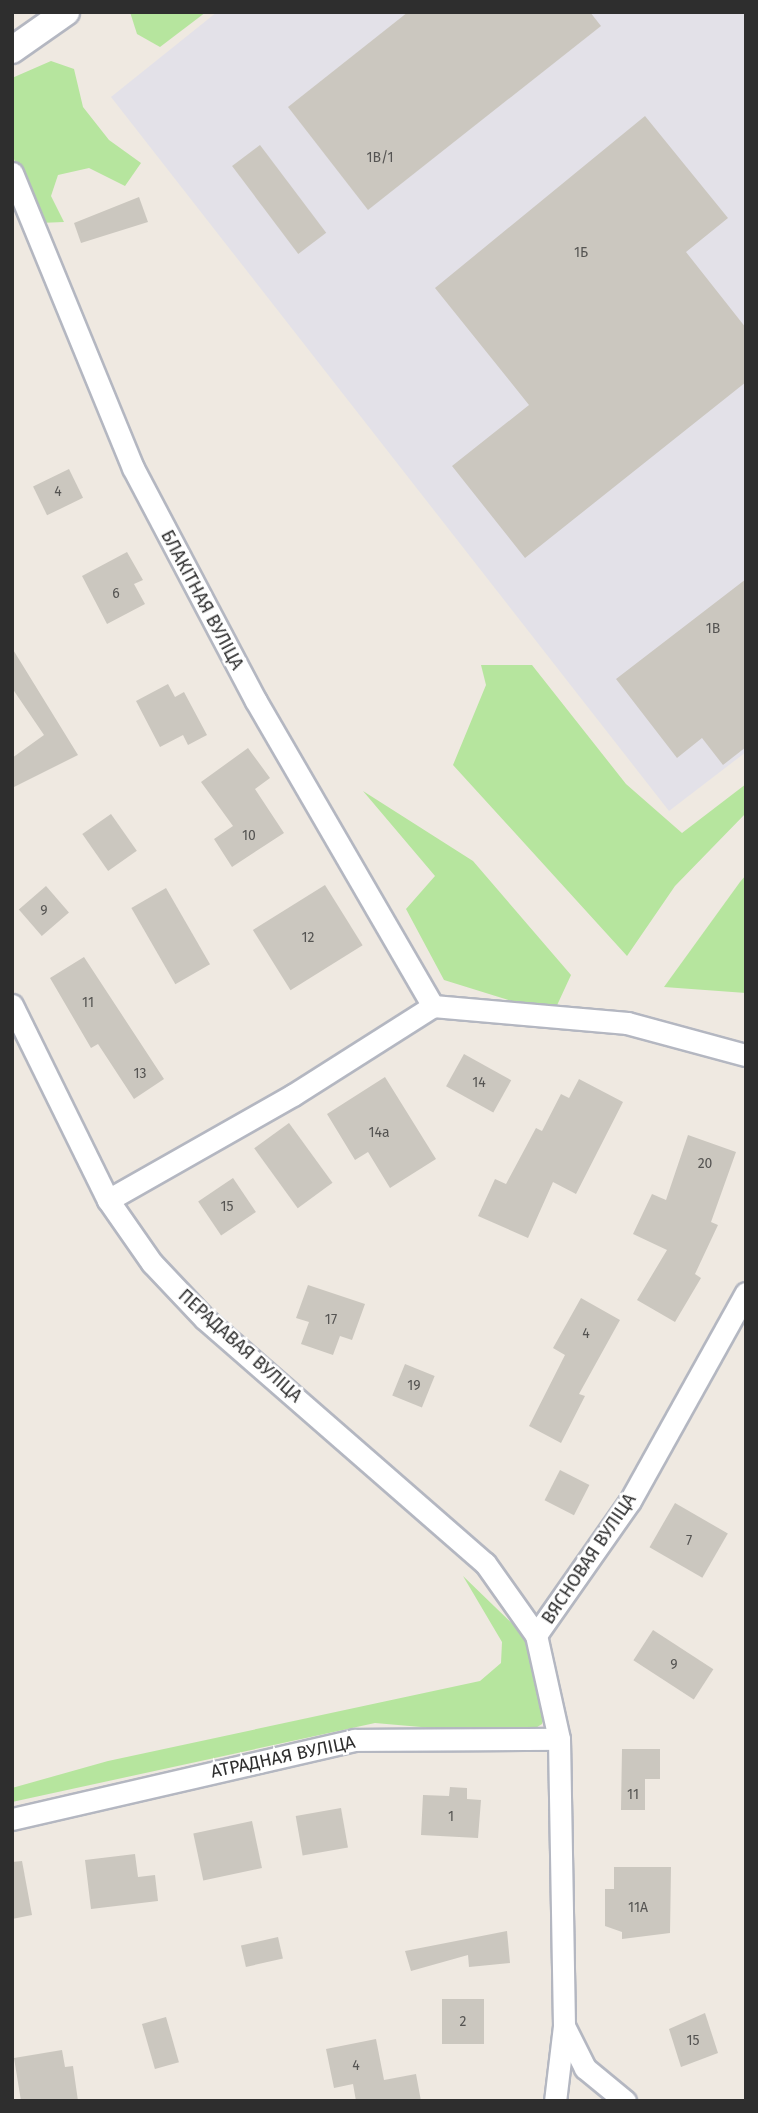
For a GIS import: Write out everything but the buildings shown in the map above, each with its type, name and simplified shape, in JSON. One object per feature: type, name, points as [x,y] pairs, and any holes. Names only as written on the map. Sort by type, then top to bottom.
[{"type":"street","points":[[12,50],[66,12]]},
{"type":"street","name":"БЛАКІТНАЯ ВУЛІЦА","points":[[12,173],[133,468],[256,701],[433,1006]]},
{"type":"street","name":"ПЕРАДАВАЯ ВУЛІЦА","points":[[12,1005],[108,1200],[152,1263],[205,1319],[485,1563],[536,1635]]},
{"type":"street","points":[[108,1200],[293,1095],[433,1006],[627,1023],[746,1055]]},
{"type":"street","name":"ВЯСНОВАЯ ВУЛІЦА","points":[[555,2101],[564,2026],[559,1739],[536,1635],[630,1501],[746,1293]]},
{"type":"street","name":"АТРАДНАЯ ВУЛІЦА","points":[[12,1819],[354,1740],[559,1739]]},
{"type":"street","points":[[564,2026],[584,2068],[625,2101]]},
{"type":"shaded area","points":[[217,12],[746,12],[746,752],[669,811],[111,97]]},
{"type":"green space","points":[[130,12],[206,12],[160,47],[137,34]]},
{"type":"green space","points":[[51,61],[74,69],[83,107],[109,140],[141,163],[125,186],[89,168],[58,175],[51,196],[64,222],[39,223],[12,154],[12,78]]},
{"type":"green space","points":[[481,665],[532,665],[626,784],[682,833],[746,784],[746,813],[675,886],[627,956],[453,765],[486,685]]},
{"type":"green space","points":[[363,791],[473,861],[571,975],[553,1014],[444,980],[406,909],[435,876]]},
{"type":"green space","points":[[746,875],[746,993],[664,987],[740,882]]},
{"type":"green space","points":[[463,1576],[524,1635],[545,1714],[542,1724],[523,1736],[375,1723],[12,1802],[12,1788],[108,1761],[480,1681],[501,1663],[502,1642]]}]
